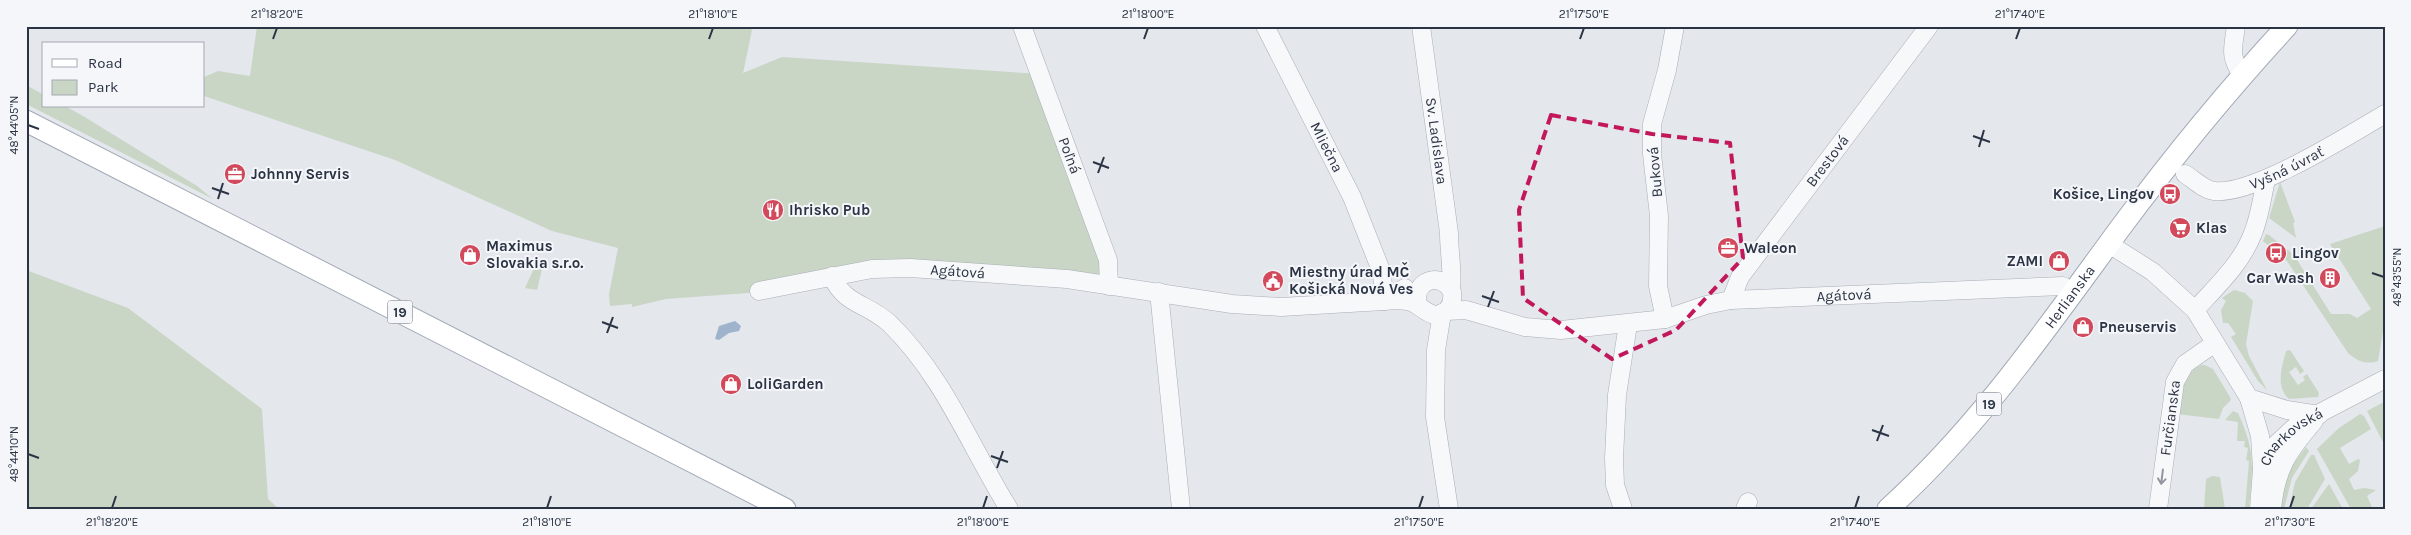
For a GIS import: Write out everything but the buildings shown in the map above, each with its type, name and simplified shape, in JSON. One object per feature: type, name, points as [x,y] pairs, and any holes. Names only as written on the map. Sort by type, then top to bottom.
[{"type":"main road","name":"Herlianska","points":[[1888,509],[1927,474],[1974,423],[2170,163],[2242,75],[2287,26]]},
{"type":"main road","name":"19","points":[[26,122],[785,509]]},
{"type":"street","name":"Poľná","points":[[1022,26],[1108,260],[1109,286]]},
{"type":"street","name":"Mliečna","points":[[1265,26],[1352,197],[1382,273],[1384,301]]},
{"type":"street","name":"Sv. Ladislava","points":[[1421,26],[1449,233],[1449,257],[1453,270],[1448,303],[1436,350]]},
{"type":"street","name":"Buková","points":[[1665,319],[1658,286],[1659,216],[1652,154],[1652,124],[1667,70],[1675,26]]},
{"type":"street","name":"Brestová","points":[[1731,300],[1740,277],[1929,26]]},
{"type":"street","points":[[2236,26],[2233,61],[2242,75]]},
{"type":"street","name":"Vyšná úvrať","points":[[2185,174],[2215,192],[2231,191],[2266,180],[2385,114]]},
{"type":"street","points":[[2196,310],[2234,266],[2246,247],[2257,221],[2266,180]]},
{"type":"street","points":[[2109,244],[2153,272],[2196,310],[2249,398],[2256,418],[2262,469]]},
{"type":"street","points":[[1449,257],[1417,293],[1436,350],[1436,417],[1449,509]]},
{"type":"street","name":"Agátová","points":[[759,291],[872,269],[946,269],[1068,279],[1232,304],[1281,307],[1399,300],[1421,308]]},
{"type":"street","points":[[1382,273],[1405,288]]},
{"type":"street","points":[[832,276],[839,290],[846,297],[865,306],[887,322],[927,367],[952,406],[1009,509]]},
{"type":"street","points":[[1384,301],[1405,288],[1429,281],[1443,281],[1448,303],[1431,314],[1421,308]]},
{"type":"street","name":"Agátová","points":[[1448,303],[1525,327],[1561,330],[1665,319],[1706,305],[1731,300],[2063,286]]},
{"type":"street","points":[[1158,292],[1181,509]]},
{"type":"street","points":[[1623,509],[1615,485],[1614,458],[1617,395],[1628,324]]},
{"type":"street","name":"Furčianska","points":[[2158,509],[2175,382],[2185,364],[2215,343]]},
{"type":"street","points":[[2249,398],[2273,406],[2320,415],[2385,379]]},
{"type":"street","points":[[2273,406],[2281,421],[2283,437],[2282,465]]},
{"type":"street","name":"Charkovská","points":[[2272,509],[2274,484],[2282,465],[2302,435],[2320,415]]},
{"type":"street","name":"Charkovská","points":[[2259,509],[2262,469],[2269,453],[2297,425],[2320,415]]},
{"type":"street","points":[[2256,418],[2268,432],[2283,437],[2302,435]]},
{"type":"highlighted area","points":[[1551,115],[1652,134],[1730,143],[1743,258],[1676,330],[1612,359],[1523,298],[1519,210]]},
{"type":"green space","points":[[257,26],[746,26],[752,30],[743,73],[782,57],[1039,74],[1109,286],[910,268],[748,293],[666,299],[632,307],[632,304],[610,306],[609,294],[618,248],[552,231],[395,160],[205,96],[205,77],[218,71],[250,76]]},
{"type":"green space","points":[[26,85],[42,94],[42,108],[69,108],[197,186],[213,199],[26,104]]},
{"type":"green space","points":[[2280,182],[2295,222],[2293,223],[2296,238],[2269,218]]},
{"type":"green space","points":[[2385,226],[2385,320],[2378,361],[2366,362],[2358,360],[2348,353],[2287,261],[2263,241],[2266,234],[2269,235],[2294,255],[2331,314],[2350,314],[2357,318],[2371,309],[2330,244]]},
{"type":"green space","points":[[536,264],[543,265],[537,290],[525,288]]},
{"type":"green space","points":[[26,270],[128,308],[262,409],[268,499],[279,509],[26,509]]},
{"type":"green space","points":[[2234,290],[2245,293],[2253,301],[2246,344],[2249,356],[2267,390],[2258,381],[2231,337],[2236,334],[2228,323],[2223,323],[2221,310],[2226,301],[2222,298]]},
{"type":"green space","points":[[2290,350],[2304,371],[2300,374],[2296,367],[2289,372],[2298,385],[2305,380],[2303,377],[2307,374],[2319,393],[2318,397],[2289,399],[2285,394],[2282,388],[2281,376],[2286,351]]},
{"type":"green space","points":[[2201,365],[2213,369],[2231,400],[2223,408],[2219,419],[2177,414],[2185,379],[2194,369]]},
{"type":"green space","points":[[2384,402],[2385,404],[2385,446],[2367,411]]},
{"type":"green space","points":[[2233,411],[2238,413],[2244,427],[2252,460],[2249,509],[2245,509],[2249,461],[2246,460],[2248,448],[2244,447],[2245,441],[2237,441],[2238,422],[2225,420]]},
{"type":"green space","points":[[2360,414],[2364,416],[2371,429],[2340,448],[2349,464],[2358,459],[2360,460],[2358,471],[2349,479],[2354,490],[2364,488],[2376,490],[2367,496],[2373,509],[2351,509],[2317,449],[2339,428]]},
{"type":"green space","points":[[2306,447],[2309,451],[2292,478],[2284,509],[2278,509],[2291,467]]},
{"type":"green space","points":[[2311,455],[2314,455],[2325,479],[2307,509],[2289,509],[2295,482]]},
{"type":"green space","points":[[2212,476],[2220,477],[2225,509],[2204,509],[2206,479]]},
{"type":"green space","points":[[2329,484],[2343,509],[2311,509]]},
{"type":"water","points":[[735,321],[741,326],[739,331],[729,333],[719,340],[715,339],[719,326]]},
{"type":"place","name":"Johnny Servis","points":[[235,174]]},
{"type":"place","name":"Košice, Lingov","points":[[2170,194]]},
{"type":"place","name":"Ihrisko Pub","points":[[773,210]]},
{"type":"place","name":"Klas","points":[[2180,228]]},
{"type":"place","name":"Waleon","points":[[1728,248]]},
{"type":"place","name":"Lingov","points":[[2276,253]]},
{"type":"place","name":"Maximus Slovakia s.r.o.","points":[[470,255]]},
{"type":"place","name":"ZAMI","points":[[2059,261]]},
{"type":"place","name":"Car Wash","points":[[2330,278]]},
{"type":"place","name":"Miestny úrad MČ Košická Nová Ves","points":[[1273,281]]},
{"type":"place","name":"Pneuservis","points":[[2083,327]]},
{"type":"place","name":"LoliGarden","points":[[731,384]]}]
